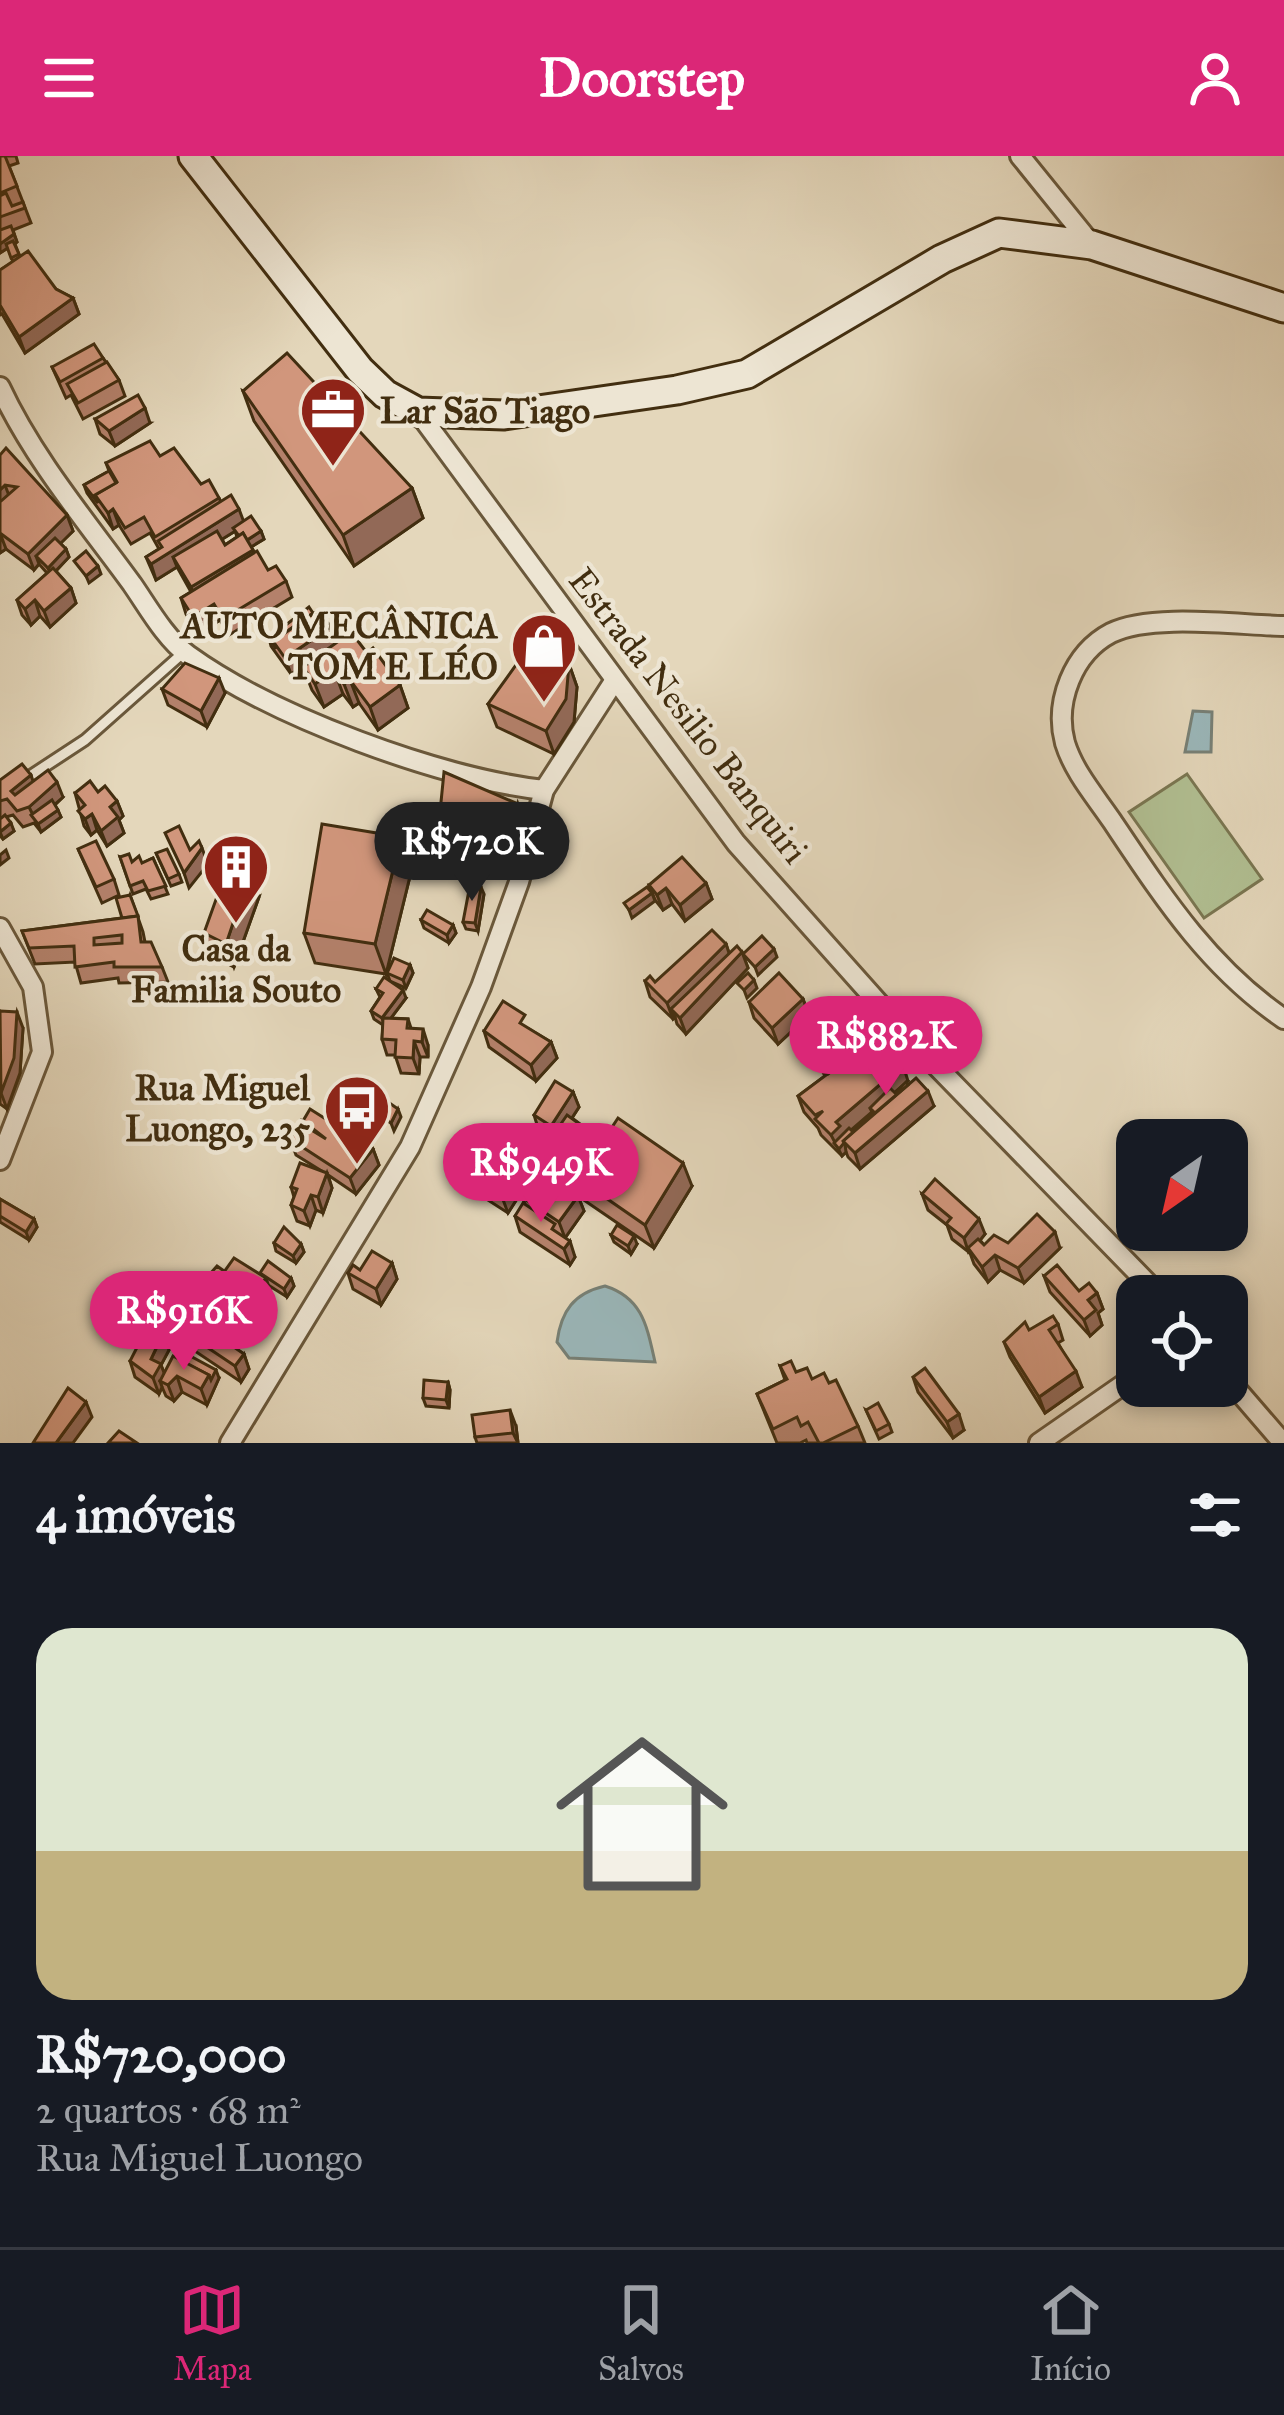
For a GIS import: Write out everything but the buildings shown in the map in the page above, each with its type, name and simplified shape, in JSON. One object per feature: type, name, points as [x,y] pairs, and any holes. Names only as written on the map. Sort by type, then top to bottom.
[{"type":"street","name":"Estrada Nesilio Banquiri","points":[[193,156],[360,370],[385,394],[418,412],[736,843],[900,1028],[1140,1275]]},
{"type":"street","points":[[1020,156],[1092,245]]},
{"type":"street","points":[[418,412],[504,415],[747,374],[942,259],[999,233],[1092,245],[1284,308]]},
{"type":"street","points":[[0,387],[79,512],[184,652],[247,692],[330,727],[466,777],[544,790]]},
{"type":"street","points":[[1284,626],[1156,624],[1114,631],[1079,662],[1061,715],[1075,766],[1181,924],[1236,986],[1284,1019]]},
{"type":"street","points":[[230,1443],[410,1148],[481,987],[519,882],[544,790],[614,683]]},
{"type":"street","points":[[0,928],[33,987],[42,1052],[0,1160]]},
{"type":"street","points":[[1039,1443],[1116,1390]]},
{"type":"street","points":[[1248,1402],[1283,1443]]},
{"type":"lane","points":[[14,788],[85,740],[184,652]]},
{"type":"green space","points":[[1187,774],[1262,879],[1204,918],[1129,812]]},
{"type":"water","points":[[1193,711],[1212,712],[1211,752],[1185,752]]},
{"type":"water","points":[[605,1286],[635,1306],[646,1326],[655,1362],[569,1358],[557,1342],[571,1305],[585,1293]]},
{"type":"place","name":"Lar São Tiago","points":[[333,469]]},
{"type":"place","name":"AUTO MECÂNICA TOM E LÉO","points":[[544,705]]},
{"type":"place","name":"Casa da Familia Souto","points":[[236,926]]},
{"type":"place","name":"Rua Miguel Luongo, 235","points":[[357,1167]]}]
